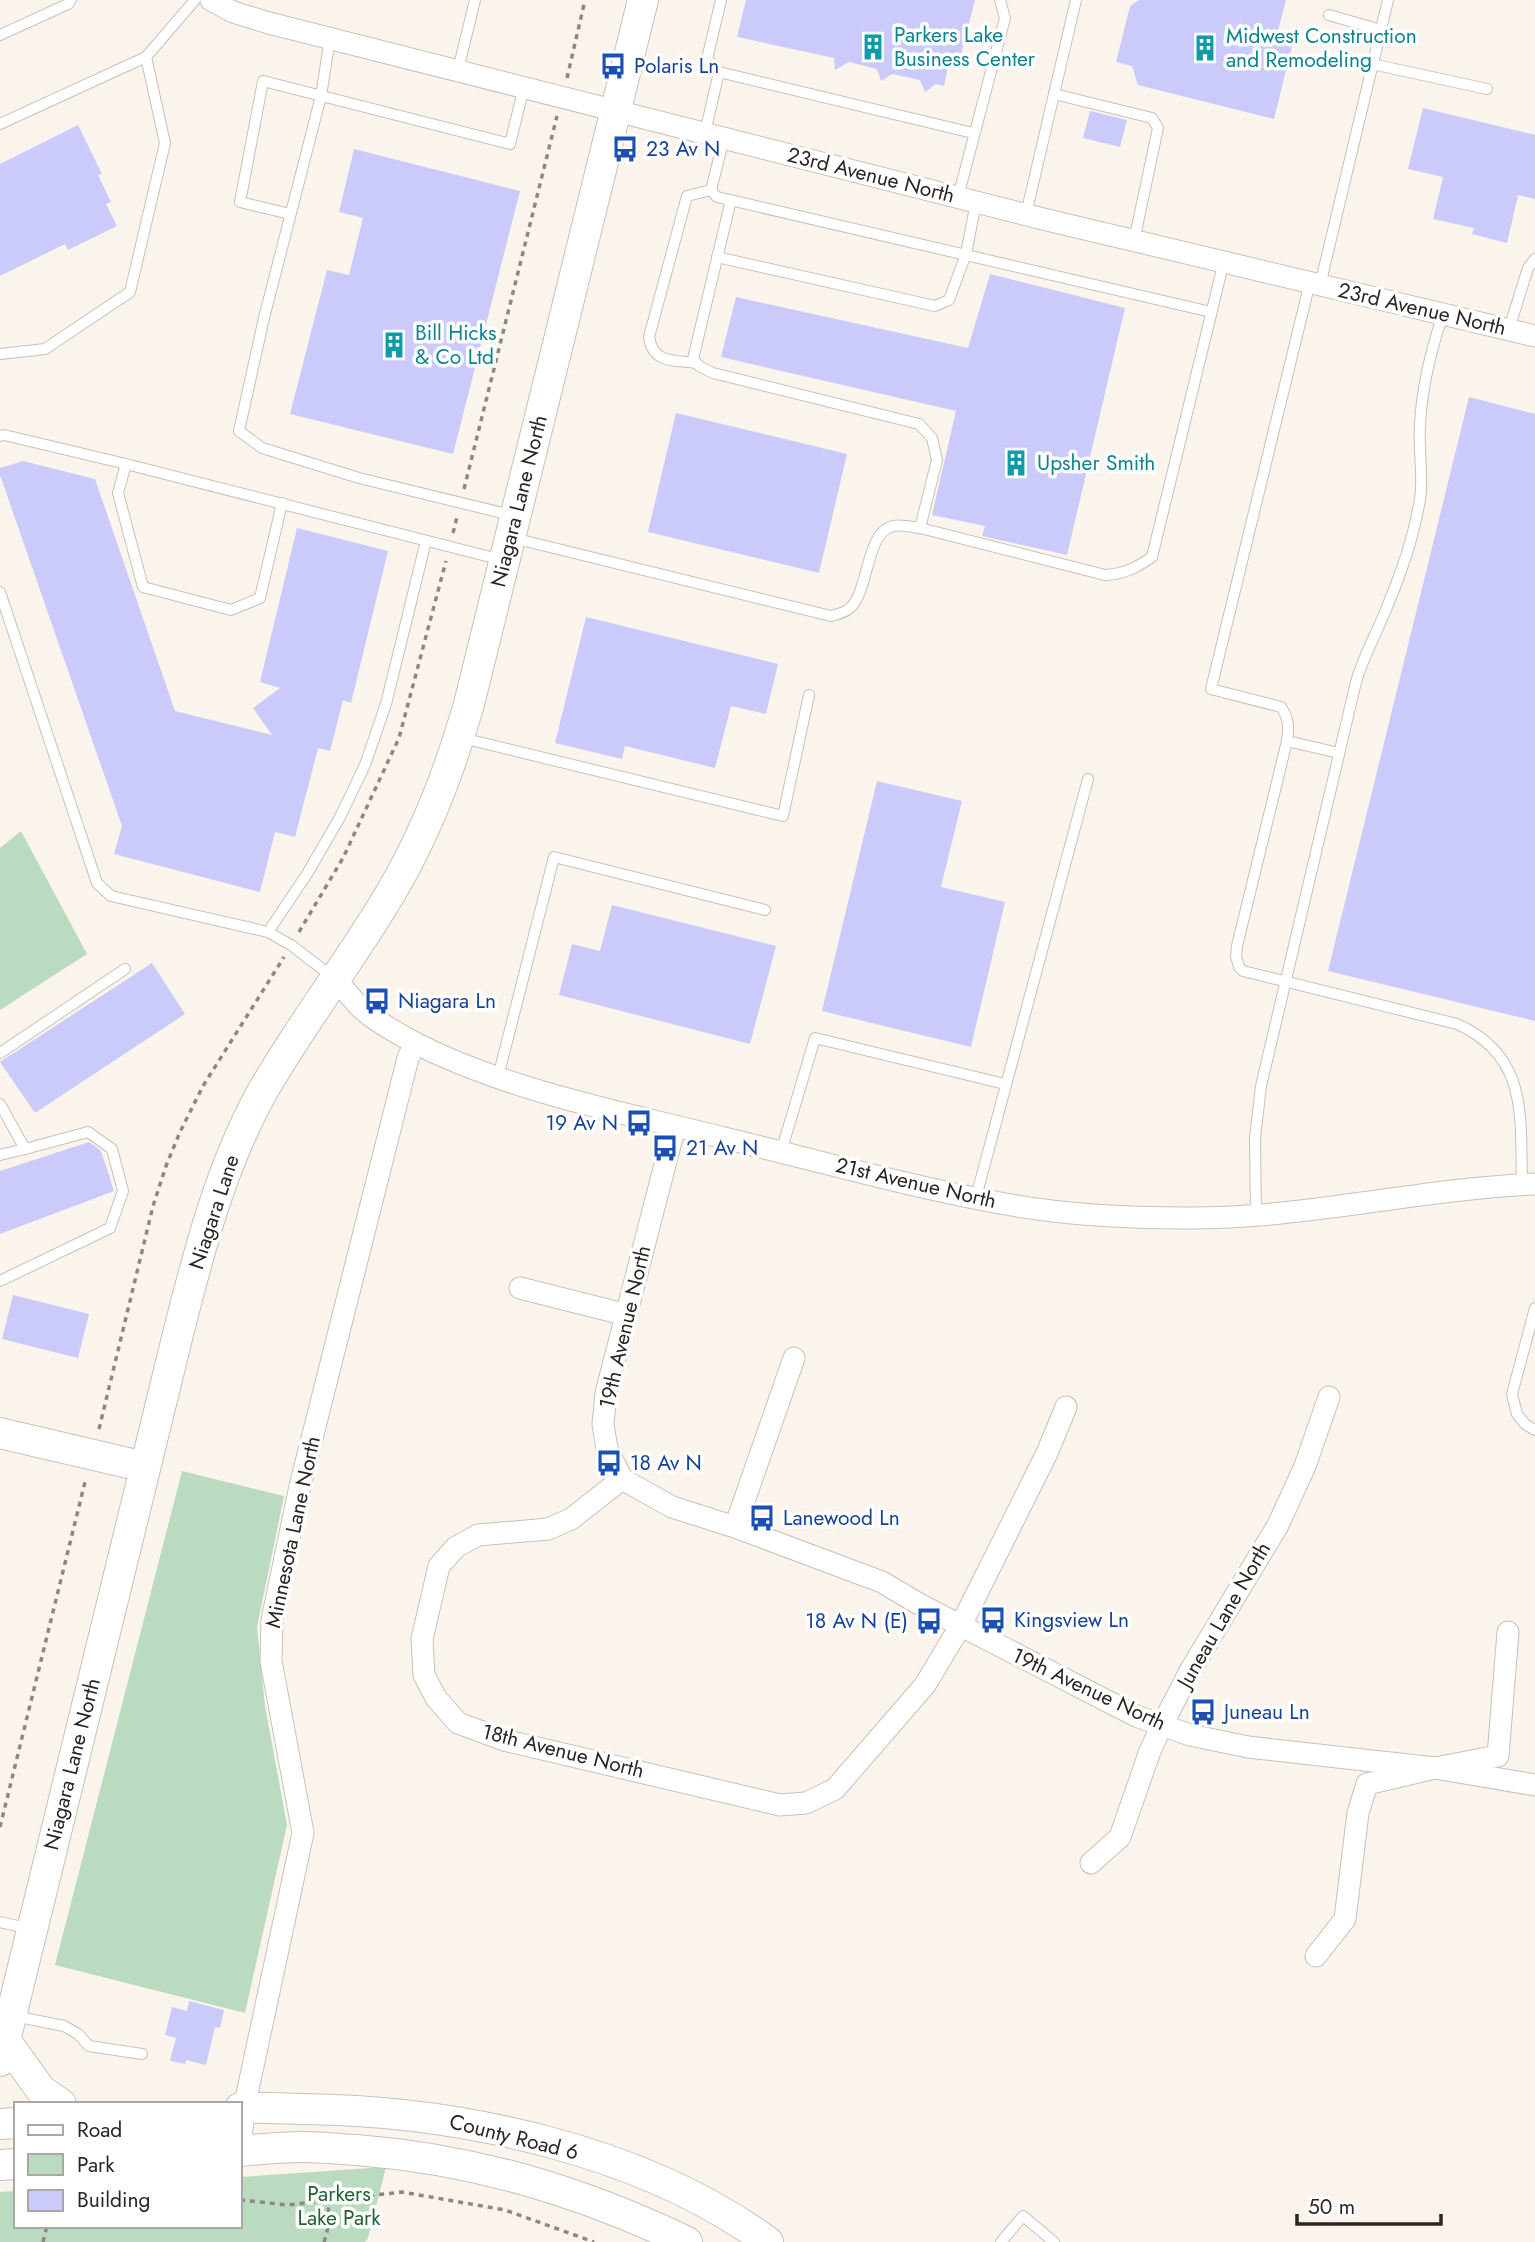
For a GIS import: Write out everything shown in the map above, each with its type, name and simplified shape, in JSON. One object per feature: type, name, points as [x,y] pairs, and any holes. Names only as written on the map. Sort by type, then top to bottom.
[{"type":"street","name":"23rd Avenue North","points":[[211,0],[245,16],[330,38],[1134,241],[1535,336]]},
{"type":"street","name":"Niagara Lane North","points":[[336,979],[405,868],[432,812],[459,737],[643,0]]},
{"type":"street","name":"21st Avenue North","points":[[336,979],[362,1009],[415,1043],[498,1077],[675,1126],[1013,1205],[1099,1215],[1188,1218],[1256,1215],[1490,1186],[1529,1184]]},
{"type":"street","name":"Niagara Lane","points":[[145,1467],[197,1258],[227,1166],[261,1095],[305,1023],[336,979]]},
{"type":"street","name":"Minnesota Lane North","points":[[242,2108],[303,1833],[271,1661],[272,1620],[300,1486],[408,1058],[415,1043]]},
{"type":"street","name":"19th Avenue North","points":[[675,1126],[606,1393],[603,1424],[607,1449],[622,1479],[672,1507],[735,1527],[882,1582],[1115,1706],[1161,1725],[1191,1735],[1248,1746],[1435,1768],[1535,1785]]},
{"type":"street","points":[[520,1288],[627,1315]]},
{"type":"street","points":[[735,1527],[794,1358]]},
{"type":"street","name":"Juneau Lane North","points":[[1091,1863],[1120,1837],[1161,1725],[1190,1671],[1278,1525],[1305,1466],[1329,1397]]},
{"type":"street","name":"18th Avenue North","points":[[622,1479],[571,1520],[548,1528],[478,1535],[456,1547],[439,1566],[422,1639],[424,1675],[436,1698],[458,1723],[504,1740],[780,1805],[806,1804],[835,1789],[925,1685],[961,1625],[1047,1453],[1066,1407]]},
{"type":"street","points":[[0,1433],[145,1467]]},
{"type":"street","name":"Niagara Lane North","points":[[5,2039],[145,1467]]},
{"type":"street","points":[[1315,1956],[1345,1919],[1358,1813],[1367,1784],[1499,1756],[1508,1632]]},
{"type":"street","points":[[5,2039],[41,2090],[58,2102]]},
{"type":"street","name":"County Road 6","points":[[242,2108],[345,2109],[430,2117],[490,2127],[607,2161],[672,2186],[735,2218],[768,2242]]},
{"type":"street","name":"County Road 6","points":[[242,2151],[305,2147],[409,2154],[501,2172],[587,2199],[639,2219],[687,2242]]},
{"type":"lane","points":[[0,35],[68,4],[71,0]]},
{"type":"lane","points":[[0,124],[146,57],[195,0]]},
{"type":"lane","points":[[458,70],[475,0]]},
{"type":"lane","points":[[721,0],[707,59],[719,72],[974,133]]},
{"type":"lane","points":[[717,257],[935,306],[949,300],[966,254],[967,199],[974,133],[1005,18],[1000,0]]},
{"type":"lane","points":[[1026,214],[1076,0]]},
{"type":"lane","points":[[1388,0],[1211,689],[1281,707],[1287,715],[1289,726],[1237,956],[1239,967],[1243,971],[1457,1024],[1476,1033],[1496,1049],[1507,1066],[1516,1091],[1529,1184]]},
{"type":"lane","points":[[1329,16],[1381,30]]},
{"type":"lane","points":[[330,38],[321,96],[239,431],[262,448],[359,478],[510,538],[831,616],[850,609],[857,599],[877,539],[885,529],[895,525],[920,528],[1105,575],[1121,574],[1152,557],[1224,261]]},
{"type":"lane","points":[[0,354],[45,349],[130,292],[164,142],[146,57]]},
{"type":"lane","points":[[1372,64],[1488,89]]},
{"type":"lane","points":[[719,72],[711,190],[717,197],[1211,312]]},
{"type":"lane","points":[[290,214],[240,202],[263,81],[510,144],[524,87]]},
{"type":"lane","points":[[1054,94],[1152,118],[1158,128],[1134,241]]},
{"type":"lane","points":[[711,190],[687,196],[649,337],[651,349],[660,358],[696,363],[713,373],[919,424],[932,438],[937,460],[920,528]]},
{"type":"lane","points":[[696,363],[693,359],[731,200]]},
{"type":"lane","points":[[1509,330],[1528,268],[1535,259]]},
{"type":"lane","points":[[1256,1215],[1257,1110],[1362,660],[1389,604],[1418,511],[1421,495],[1422,399],[1443,314]]},
{"type":"lane","points":[[0,436],[126,464],[426,541],[510,538]]},
{"type":"lane","points":[[126,464],[118,493],[143,587],[219,607],[231,610],[260,598],[282,503]]},
{"type":"lane","points":[[268,932],[307,874],[340,817],[365,765],[386,704],[426,541]]},
{"type":"lane","points":[[0,592],[97,883],[111,896],[268,932],[291,945],[336,979]]},
{"type":"lane","points":[[459,737],[783,816],[809,695]]},
{"type":"lane","points":[[1287,741],[1339,753]]},
{"type":"lane","points":[[976,1197],[1088,779]]},
{"type":"lane","points":[[498,1077],[554,857],[765,909]]},
{"type":"lane","points":[[0,1053],[125,969]]},
{"type":"lane","points":[[781,1152],[815,1038],[1005,1084]]},
{"type":"lane","points":[[0,1104],[24,1149]]},
{"type":"lane","points":[[0,1155],[88,1132],[112,1149],[123,1191],[110,1228],[0,1281]]},
{"type":"lane","points":[[1535,1308],[1512,1394],[1517,1414],[1525,1424],[1535,1430]]},
{"type":"lane","points":[[0,1922],[31,1929]]},
{"type":"lane","points":[[5,2039],[64,2026],[78,2034],[89,2046],[142,2054]]},
{"type":"lane","points":[[1001,2242],[1023,2216],[1054,2242]]},
{"type":"path","points":[[566,80],[585,0]]},
{"type":"path","points":[[0,1827],[85,1482]]},
{"type":"path","points":[[242,2200],[288,2205],[402,2192],[505,2210],[594,2242]]},
{"type":"path","points":[[324,2242],[330,2200]]},
{"type":"green space","points":[[21,831],[87,954],[0,1010],[0,848]]},
{"type":"green space","points":[[182,1471],[284,1496],[257,1627],[265,1706],[287,1825],[245,2013],[55,1965]]},
{"type":"green space","name":"Parkers Lake Park","points":[[386,2167],[365,2242],[0,2242],[0,2192],[14,2191],[14,2228],[242,2228],[242,2177]]},
{"type":"building","name":"Parkers Lake Business Center","points":[[746,0],[975,0],[960,58],[948,67],[944,86],[936,84],[925,92],[920,80],[892,74],[881,81],[877,69],[849,62],[835,70],[834,58],[737,37]]},
{"type":"building","name":"Midwest Construction and Remodeling","points":[[1139,0],[1286,0],[1278,31],[1295,34],[1274,119],[1138,85],[1132,66],[1116,62],[1130,6]]},
{"type":"building","points":[[1423,108],[1535,135],[1535,199],[1518,195],[1507,243],[1472,234],[1474,228],[1433,219],[1443,177],[1408,169]]},
{"type":"building","points":[[1090,111],[1127,120],[1120,147],[1083,138]]},
{"type":"building","points":[[78,125],[102,174],[98,175],[111,202],[106,204],[117,226],[68,250],[65,244],[0,276],[0,164]]},
{"type":"building","name":"Bill Hicks & Co Ltd","points":[[354,149],[520,191],[453,454],[290,414],[327,270],[349,275],[363,218],[339,212]]},
{"type":"building","name":"Upsher Smith","points":[[990,274],[1125,308],[1067,555],[982,536],[985,526],[932,515],[956,411],[721,357],[736,297],[968,348]]},
{"type":"building","points":[[1469,397],[1535,414],[1535,1021],[1328,971]]},
{"type":"building","points":[[676,413],[847,454],[819,573],[648,532]]},
{"type":"building","points":[[23,461],[95,479],[175,711],[272,735],[253,708],[280,688],[260,682],[297,528],[388,551],[351,703],[343,700],[330,751],[318,748],[295,837],[275,832],[260,892],[114,854],[122,826],[0,475],[0,468]]},
{"type":"building","points":[[586,617],[778,664],[766,714],[731,706],[715,768],[625,746],[622,759],[555,743]]},
{"type":"building","points":[[877,781],[962,801],[941,887],[1005,902],[971,1047],[822,1011]]},
{"type":"building","points":[[612,905],[776,946],[750,1044],[559,995],[572,944],[600,951]]},
{"type":"building","points":[[152,963],[185,1014],[35,1113],[0,1062]]},
{"type":"building","points":[[89,1142],[101,1151],[114,1191],[0,1234],[0,1171]]},
{"type":"building","points":[[13,1295],[89,1314],[78,1358],[2,1339]]},
{"type":"building","points":[[189,2001],[224,2010],[220,2028],[215,2027],[206,2065],[186,2060],[185,2064],[170,2061],[176,2038],[165,2035],[172,2007],[187,2011]]},
{"type":"place","name":"Parkers Lake Business Center","points":[[873,47]]},
{"type":"place","name":"Midwest Construction and Remodeling","points":[[1205,48]]},
{"type":"place","name":"Polaris Ln","points":[[613,66]]},
{"type":"place","name":"23 Av N","points":[[625,149]]},
{"type":"place","name":"Bill Hicks & Co Ltd","points":[[394,345]]},
{"type":"place","name":"Upsher Smith","points":[[1016,463]]},
{"type":"place","name":"Niagara Ln","points":[[377,1001]]},
{"type":"place","name":"19 Av N","points":[[639,1123]]},
{"type":"place","name":"21 Av N","points":[[665,1148]]},
{"type":"place","name":"18 Av N","points":[[609,1463]]},
{"type":"place","name":"Lanewood Ln","points":[[762,1518]]},
{"type":"place","name":"Kingsview Ln","points":[[993,1620]]},
{"type":"place","name":"18 Av N (E)","points":[[929,1621]]},
{"type":"place","name":"Juneau Ln","points":[[1203,1712]]}]
